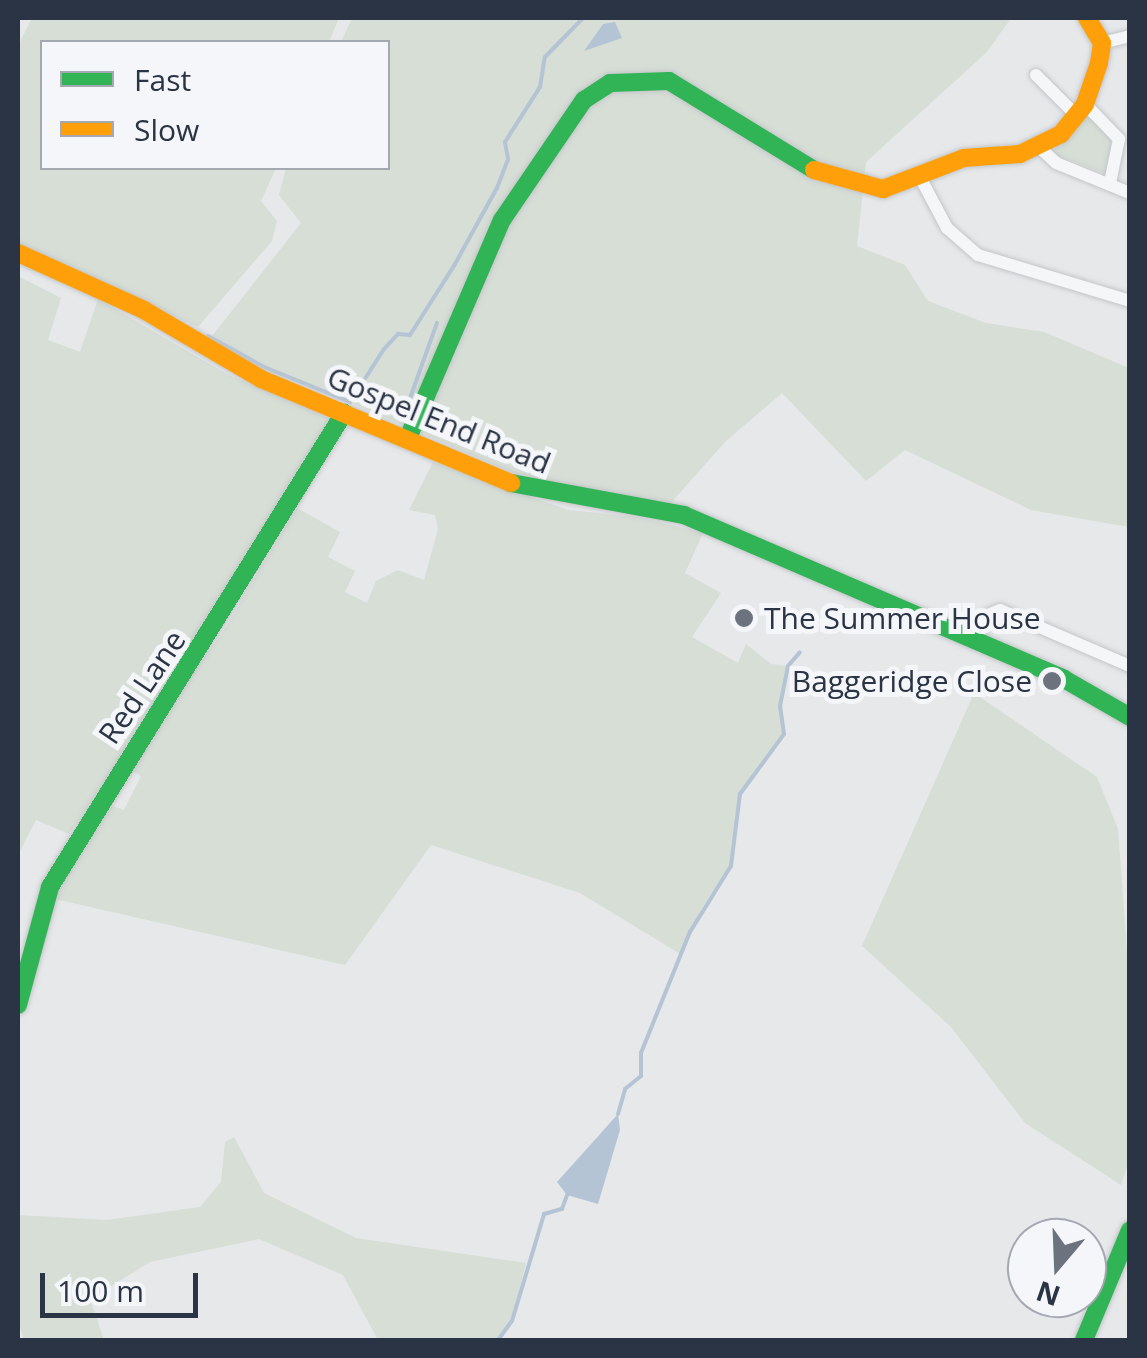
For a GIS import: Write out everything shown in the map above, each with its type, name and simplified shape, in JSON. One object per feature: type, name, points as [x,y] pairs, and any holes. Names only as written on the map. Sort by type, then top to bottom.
[{"type":"street","points":[[408,438],[464,296],[502,220],[567,122],[610,83],[640,77],[669,81],[765,145],[843,183],[883,189],[921,179],[964,158],[1039,147],[1081,109],[1102,43],[1087,18]]},
{"type":"street","points":[[1102,43],[1130,36]]},
{"type":"street","points":[[1036,76],[1124,136],[1110,183]]},
{"type":"street","points":[[1039,147],[1056,164],[1130,193]]},
{"type":"street","points":[[921,179],[947,228],[978,255],[1130,302]]},
{"type":"street","name":"Gospel End Road","points":[[18,253],[144,310],[262,378],[344,413],[546,494],[684,515],[974,642],[1130,717]]},
{"type":"street","name":"Red Lane","points":[[18,1005],[50,888],[344,413]]},
{"type":"street","points":[[974,642],[988,614],[1000,610],[1130,666]]},
{"type":"street","points":[[1084,1340],[1130,1230]]},
{"type":"shaded area","points":[[32,18],[339,18],[330,40],[40,40],[40,170],[275,170],[261,201],[277,221],[272,241],[198,327],[18,246],[18,46]]},
{"type":"shaded area","points":[[352,18],[1011,18],[987,52],[866,162],[857,246],[905,265],[928,301],[986,323],[1044,332],[1129,368],[1129,527],[1031,510],[905,450],[866,481],[782,393],[726,441],[668,506],[530,480],[234,352],[212,336],[301,223],[279,195],[285,170],[390,170],[390,40],[342,40]]},
{"type":"shaded area","points":[[1088,113],[1112,141],[1106,174],[1051,153]]},
{"type":"shaded area","points":[[18,276],[61,298],[48,340],[80,352],[98,299],[225,373],[330,419],[209,628],[69,834],[36,820],[18,855]]},
{"type":"shaded area","points":[[433,462],[568,510],[637,517],[703,533],[685,573],[721,593],[692,637],[738,663],[746,644],[771,664],[788,666],[780,706],[784,734],[740,794],[731,866],[703,906],[682,955],[580,893],[431,845],[345,965],[55,899],[105,803],[124,810],[141,776],[125,767],[222,633],[297,508],[340,532],[328,557],[355,571],[345,592],[367,603],[376,581],[398,570],[424,580],[438,529],[435,515],[409,510]]},
{"type":"shaded area","points":[[974,693],[1097,777],[1118,829],[1130,991],[1130,1158],[1121,1185],[1025,1123],[951,1027],[862,946]]},
{"type":"shaded area","points":[[234,1137],[264,1193],[356,1238],[526,1263],[512,1321],[498,1340],[378,1340],[343,1275],[259,1239],[150,1262],[90,1299],[104,1340],[24,1340],[18,1321],[18,1215],[107,1220],[200,1207],[221,1182],[225,1142]]},
{"type":"water","points":[[615,22],[622,38],[584,51],[603,24]]},
{"type":"water","points":[[618,1114],[620,1130],[598,1204],[567,1195],[557,1182]]},
{"type":"waterway","points":[[208,336],[264,367],[350,402],[384,349],[398,334],[410,335],[455,264],[497,188],[508,159],[505,142],[540,87],[545,57],[583,18]]},
{"type":"waterway","points":[[409,401],[437,323]]},
{"type":"waterway","points":[[618,1114],[625,1089],[641,1076],[641,1053],[690,932],[731,866],[740,794],[784,734],[780,706],[788,666],[800,652]]},
{"type":"waterway","points":[[498,1340],[512,1321],[544,1214],[562,1209],[567,1195]]},
{"type":"traffic: fast","points":[[408,438],[502,220],[584,100],[610,83],[669,81],[814,170]]},
{"type":"traffic: fast","points":[[18,1005],[50,887],[344,413]]},
{"type":"traffic: fast","points":[[511,483],[684,515],[1064,679],[1130,717]]},
{"type":"traffic: fast","points":[[1084,1340],[1130,1230]]},
{"type":"traffic: slow","points":[[814,170],[883,189],[964,158],[1020,154],[1061,134],[1085,104],[1099,63],[1102,43],[1087,18]]},
{"type":"traffic: slow","points":[[18,253],[144,310],[261,379],[511,483]]},
{"type":"place","name":"The Summer House","points":[[744,618]]},
{"type":"place","name":"Baggeridge Close","points":[[1052,681]]}]
